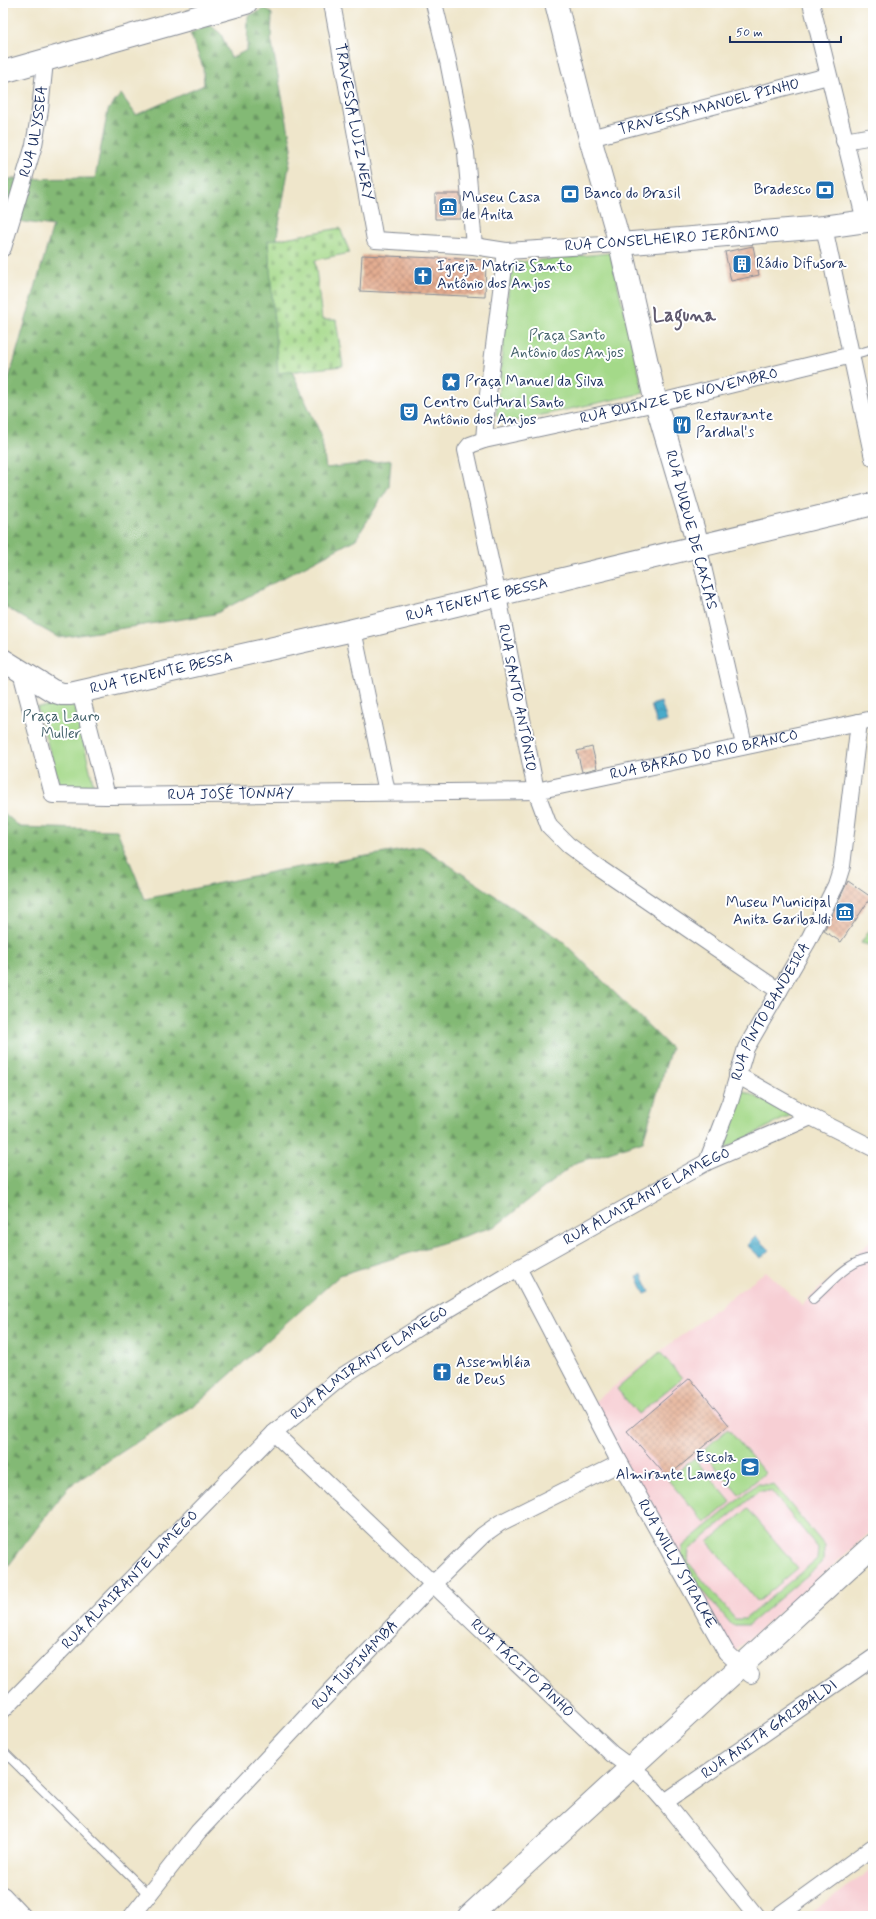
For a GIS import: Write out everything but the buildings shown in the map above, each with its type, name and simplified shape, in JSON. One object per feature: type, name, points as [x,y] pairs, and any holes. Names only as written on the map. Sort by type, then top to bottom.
[{"type":"street","points":[[3,72],[246,3]]},
{"type":"street","name":"TRAVESSA LUIZ NERY","points":[[332,3],[375,240]]},
{"type":"street","points":[[434,3],[448,61],[466,153],[474,246]]},
{"type":"street","name":"RUA DUQUE DE CAXIAS","points":[[556,3],[590,138],[620,244],[656,403],[698,545],[744,745]]},
{"type":"street","points":[[811,3],[844,141],[869,220]]},
{"type":"street","name":"RUA ULYSSEA","points":[[3,248],[34,145],[40,110],[45,61]]},
{"type":"street","name":"TRAVESSA MANOEL PINHO","points":[[590,138],[828,76]]},
{"type":"street","points":[[844,141],[873,136]]},
{"type":"street","name":"RUA CONSELHEIRO JERÔNIMO","points":[[375,240],[474,246],[506,251],[620,244],[824,227],[869,220]]},
{"type":"street","points":[[824,227],[873,458]]},
{"type":"street","points":[[484,440],[487,402],[506,251]]},
{"type":"street","name":"RUA QUINZE DE NOVEMBRO","points":[[484,440],[656,403],[852,355]]},
{"type":"street","name":"RUA SANTO ANTÔNIO","points":[[484,440],[470,445],[466,450],[466,456],[498,596],[536,791],[549,826],[568,845],[779,991]]},
{"type":"street","name":"RUA TENENTE BESSA","points":[[3,660],[53,691],[62,694],[80,692],[498,596],[698,545],[873,504]]},
{"type":"street","points":[[353,630],[387,792]]},
{"type":"street","name":"RUA JOSÉ TONNAY","points":[[21,672],[53,796],[536,791]]},
{"type":"street","points":[[80,692],[107,796]]},
{"type":"street","name":"RUA BARÃO DO RIO BRANCO","points":[[536,791],[744,745],[866,720]]},
{"type":"street","name":"RUA PINTO BANDEIRA","points":[[707,1162],[730,1102],[746,1048],[808,941],[827,905],[842,866],[866,720]]},
{"type":"street","points":[[737,1076],[811,1117],[873,1148]]},
{"type":"street","name":"RUA ALMIRANTE LAMEGO","points":[[3,1710],[274,1433],[344,1375],[518,1268],[707,1162],[811,1117]]},
{"type":"street","name":"RUA WILLY STRACKE","points":[[518,1268],[620,1463],[726,1652],[746,1670]]},
{"type":"street","name":"RUA TÁCITO PINHO","points":[[274,1433],[612,1754],[637,1772],[665,1802],[756,1916]]},
{"type":"street","name":"RUA TUPINAMBA","points":[[132,1916],[148,1894],[204,1826],[433,1584],[483,1535],[500,1524],[620,1463]]},
{"type":"street","points":[[469,1916],[507,1891],[637,1772],[746,1670],[873,1545]]},
{"type":"street","points":[[746,1670],[873,1563]]},
{"type":"street","name":"RUA ANITA GARIBALDI","points":[[665,1802],[873,1658]]},
{"type":"street","points":[[778,1916],[873,1847]]},
{"type":"street","points":[[490,1916],[507,1891]]},
{"type":"street","points":[[3,1895],[23,1916]]},
{"type":"lane","name":"RUA QUINZE DE NOVEMBRO","points":[[852,355],[873,349]]},
{"type":"lane","points":[[813,1299],[851,1265],[859,1260],[873,1258]]},
{"type":"lane","points":[[3,1751],[148,1894]]},
{"type":"shaded area","name":"Escola Almirante Lamego","points":[[873,1238],[873,1530],[732,1654],[591,1404],[766,1271],[802,1305]]},
{"type":"shaded area","points":[[873,1868],[873,1916],[806,1916]]},
{"type":"green space","points":[[266,8],[272,14],[271,39],[292,148],[277,236],[284,354],[321,435],[326,468],[391,460],[389,486],[356,539],[215,614],[59,638],[3,606],[3,399],[53,226],[3,219],[3,179],[95,178],[108,110],[121,94],[136,115],[204,85],[203,67],[190,33],[210,25],[221,34],[231,58],[247,50],[248,16]]},
{"type":"green space","points":[[340,228],[350,253],[315,260],[322,320],[336,320],[343,366],[278,373],[268,241]]},
{"type":"green space","name":"Praça Santo Antônio dos Anjos","points":[[610,253],[644,393],[514,421],[503,420],[496,415],[511,263]]},
{"type":"green space","name":"Praça Lauro Muller","points":[[75,706],[94,787],[60,787],[37,707]]},
{"type":"green space","points":[[3,812],[20,827],[117,830],[145,899],[281,870],[422,847],[560,939],[671,1048],[643,1141],[575,1163],[496,1226],[340,1275],[203,1399],[68,1487],[3,1573]]},
{"type":"green space","points":[[873,925],[873,946],[861,943]]},
{"type":"green space","points":[[739,1089],[793,1114],[718,1152]]},
{"type":"green space","points":[[660,1352],[682,1378],[638,1414],[617,1389]]},
{"type":"green space","points":[[728,1429],[765,1473],[739,1495],[702,1451]]},
{"type":"green space","points":[[694,1458],[731,1502],[705,1523],[668,1480]]},
{"type":"green space","points":[[757,1484],[774,1485],[825,1546],[825,1552],[822,1563],[748,1625],[732,1625],[681,1565],[680,1558],[683,1546]],"holes":[[[759,1491],[771,1491],[818,1548],[817,1559],[745,1619],[735,1619],[688,1562],[689,1550]]]},
{"type":"green space","points":[[748,1509],[798,1568],[758,1602],[708,1542]]},
{"type":"water","points":[[661,702],[667,721],[657,724],[651,705]]},
{"type":"water","points":[[756,1236],[770,1250],[761,1258],[747,1245]]},
{"type":"water","points":[[642,1275],[650,1292],[645,1294],[637,1277]]},
{"type":"place","name":"Bradesco","points":[[825,190]]},
{"type":"place","name":"Banco do Brasil","points":[[570,194]]},
{"type":"place","name":"Museu Casa de Anita","points":[[448,207]]},
{"type":"place","name":"Rádio Difusora","points":[[742,264]]},
{"type":"place","name":"Igreja Matriz Santo Antônio dos Anjos","points":[[423,276]]},
{"type":"place","name":"Praça Manuel da Silva","points":[[451,382]]},
{"type":"place","name":"Centro Cultural Santo Antônio dos Anjos","points":[[409,412]]},
{"type":"place","name":"Restaurante Pardhal's","points":[[682,425]]},
{"type":"place","name":"Museu Municipal Anita Garibaldi","points":[[845,912]]},
{"type":"place","name":"Assembléia de Deus","points":[[442,1372]]},
{"type":"place","name":"Escola Almirante Lamego","points":[[750,1467]]},
{"type":"district","name":"Laguna","points":[[684,315]]}]
